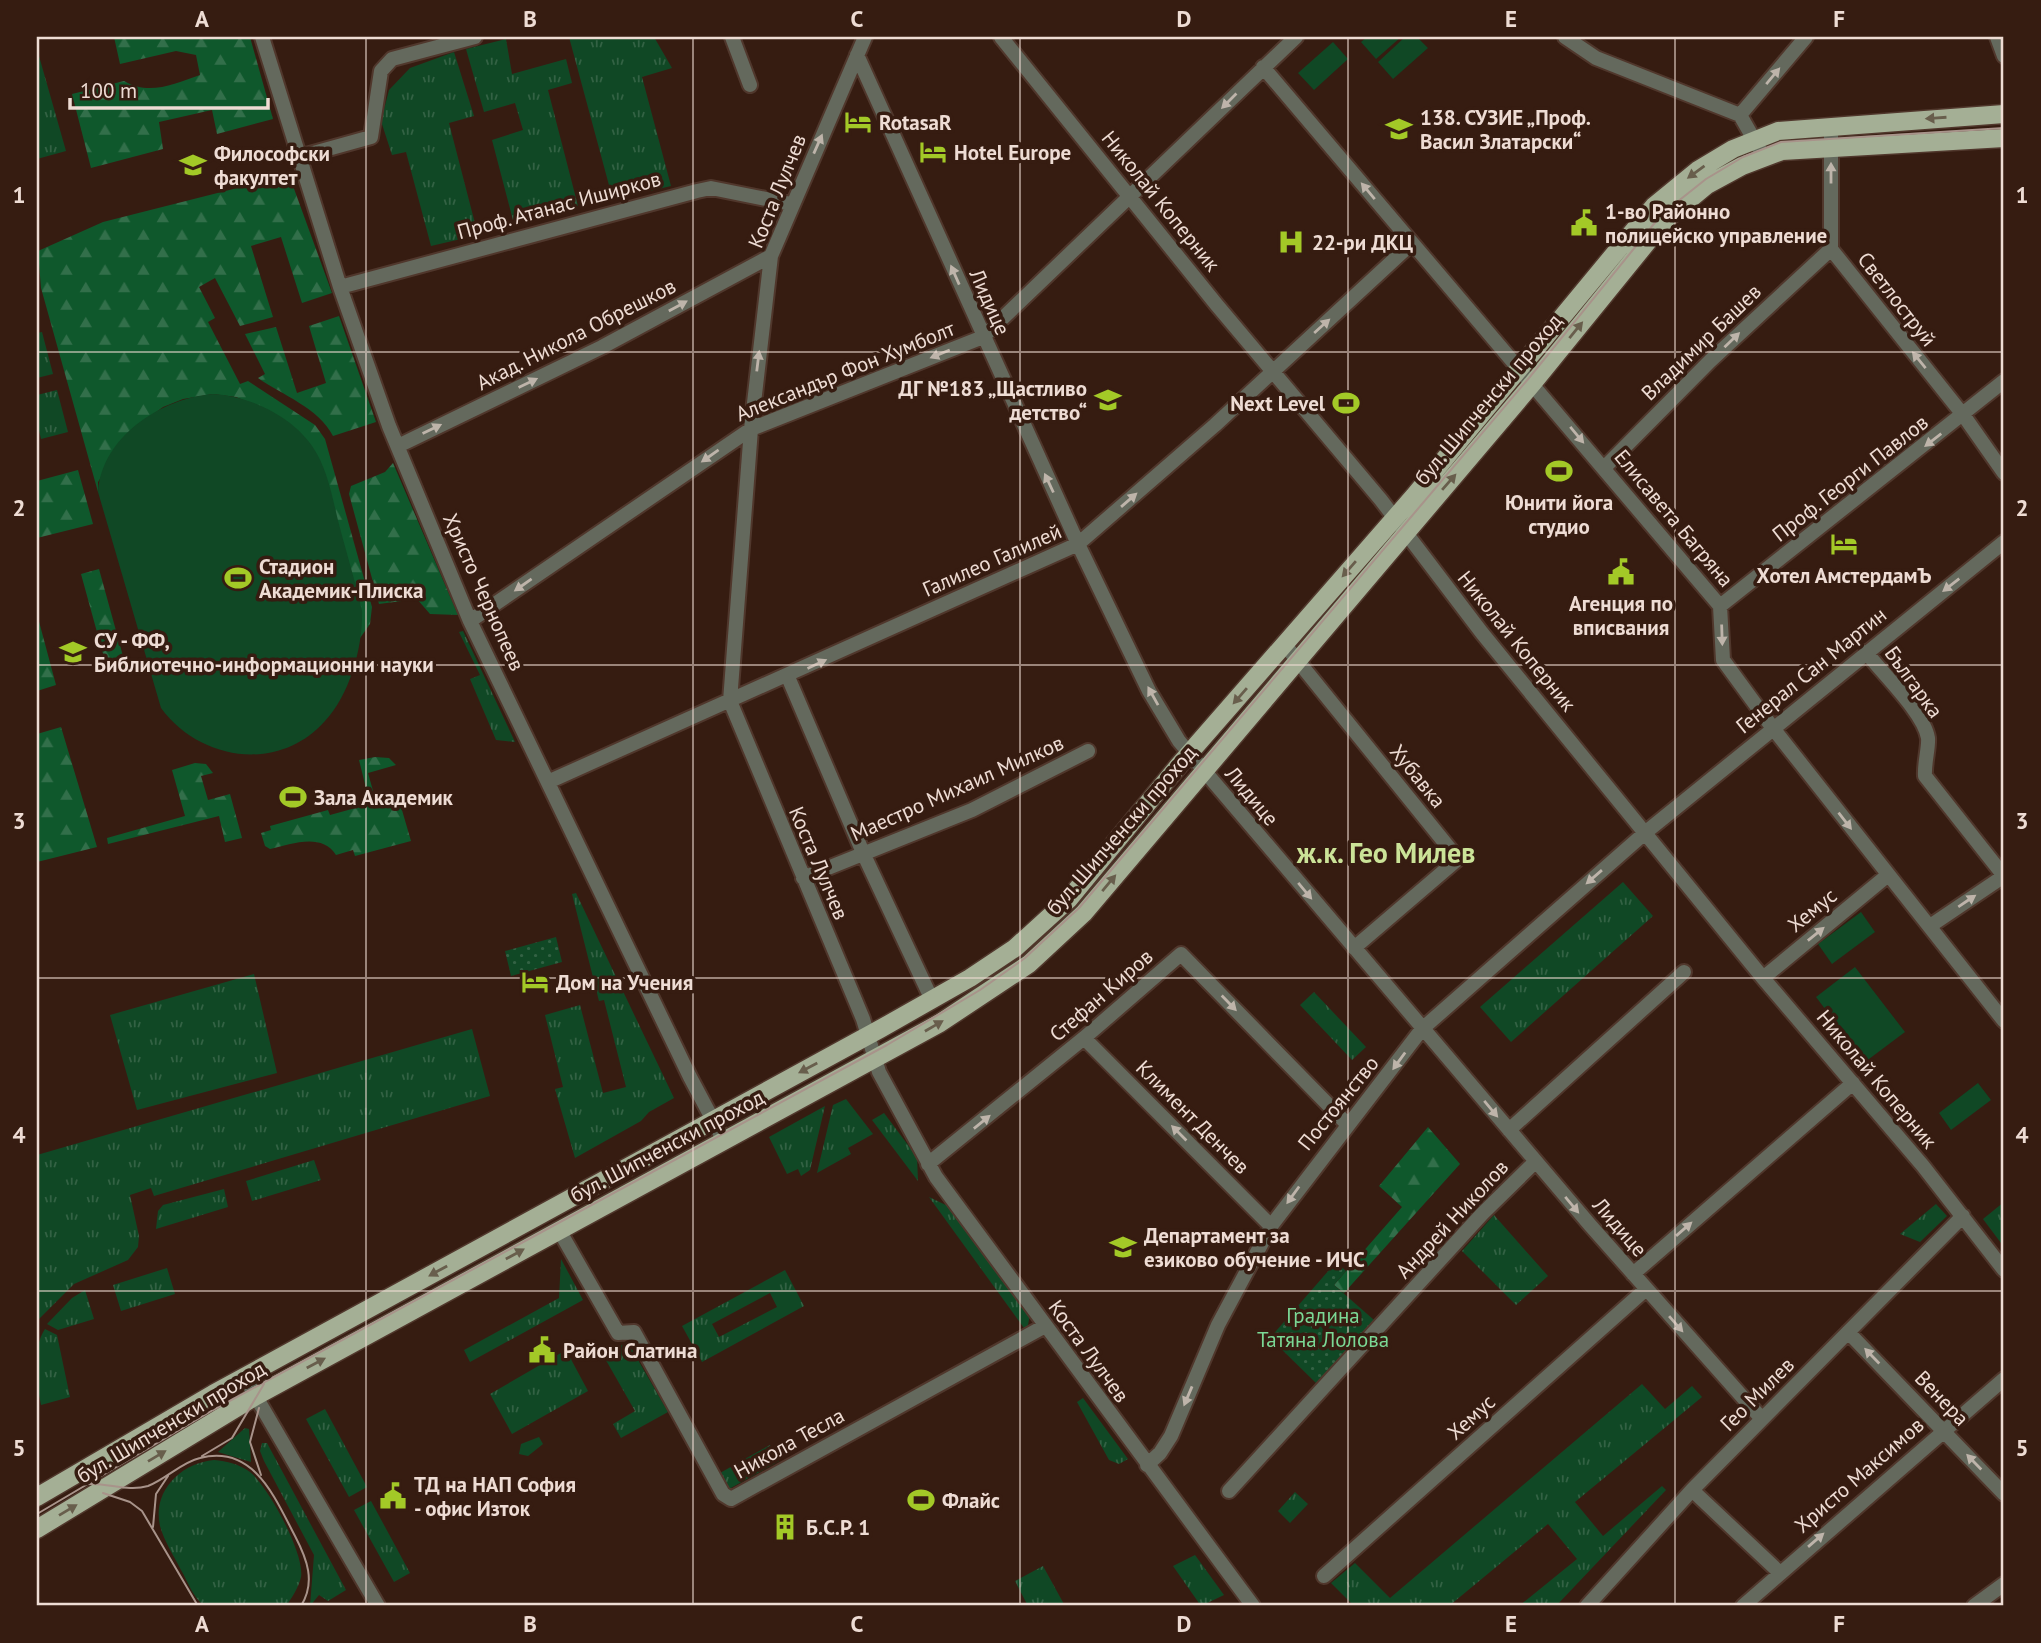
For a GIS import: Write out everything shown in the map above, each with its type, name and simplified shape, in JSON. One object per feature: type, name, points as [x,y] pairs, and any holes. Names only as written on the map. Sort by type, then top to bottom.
[{"type":"main road","name":"бул. Шипченски проход","points":[[37,1497],[245,1378],[868,1036],[1015,948],[1069,899],[1189,754],[1394,518],[1654,206],[1698,170],[1755,139],[1778,131],[2004,114]]},
{"type":"main road","name":"бул. Шипченски проход","points":[[37,1529],[256,1396],[875,1061],[984,996],[1028,964],[1084,913],[1533,383],[1667,219],[1707,185],[1782,150],[2004,138]]},
{"type":"street","name":"Христо Чернопеев","points":[[262,37],[340,287],[398,446],[470,621],[724,1141]]},
{"type":"street","points":[[299,158],[371,137],[381,71],[392,59],[475,37]]},
{"type":"street","points":[[732,37],[750,85]]},
{"type":"street","name":"Коста Лулчев","points":[[865,37],[791,204],[771,256],[751,429],[730,701],[868,1036],[875,1061],[928,1164],[1253,1606]]},
{"type":"street","name":"Николай Коперник","points":[[1001,37],[1394,518],[1404,534],[1763,978],[1963,1216],[2004,1270]]},
{"type":"street","name":"Александър Фон Хумболт","points":[[470,621],[751,429],[983,337],[1296,37]]},
{"type":"street","points":[[1565,37],[1596,58],[1740,115],[1764,157]]},
{"type":"street","points":[[1740,115],[1806,37]]},
{"type":"street","points":[[1997,37],[2004,56]]},
{"type":"street","name":"Лидице","points":[[857,55],[1078,544],[1149,691],[1189,754],[1535,1162],[1762,1419]]},
{"type":"street","name":"Елисавета Багряна","points":[[1263,67],[1720,606],[1723,660],[1772,727],[2004,1021]]},
{"type":"street","name":"Светлоструй","points":[[1831,126],[1831,249],[1964,416],[2004,473]]},
{"type":"street","name":"Проф. Атанас Иширков","points":[[340,287],[711,188],[791,204]]},
{"type":"street","name":"Галилео Галилей","points":[[550,782],[1078,544],[1272,372],[1412,243]]},
{"type":"street","name":"Владимир Башев","points":[[1605,468],[1693,377],[1831,249]]},
{"type":"street","name":"Акад. Никола Обрешков","points":[[398,446],[602,347],[771,256]]},
{"type":"street","name":"Проф. Георги Павлов","points":[[1720,606],[1964,416],[2004,381]]},
{"type":"street","name":"Генерал Сан Мартин","points":[[1646,832],[1772,727],[2004,542]]},
{"type":"street","name":"Хубавка","points":[[1285,645],[1458,859],[1354,948]]},
{"type":"street","name":"Българка","points":[[1866,652],[1921,721],[1928,739],[1924,757],[1925,776],[2004,876]]},
{"type":"street","points":[[788,677],[864,855],[932,1000]]},
{"type":"street","name":"Маестро Михаил Милков","points":[[803,878],[972,810],[1088,751]]},
{"type":"street","name":"Постоянство","points":[[1147,1465],[1160,1453],[1171,1436],[1218,1325],[1271,1226],[1347,1124],[1422,1029],[1646,832]]},
{"type":"street","name":"Хемус","points":[[1763,978],[1888,875]]},
{"type":"street","points":[[1930,926],[2004,876]]},
{"type":"street","name":"Стефан Киров","points":[[928,1164],[1084,1038],[1181,954],[1347,1124]]},
{"type":"street","name":"Андрей Николов","points":[[1508,1130],[1684,972]]},
{"type":"street","name":"Климент Денчев","points":[[1084,1038],[1271,1226]]},
{"type":"street","points":[[1633,1274],[1853,1083]]},
{"type":"street","name":"Андрей Николов","points":[[1229,1491],[1482,1214],[1535,1162]]},
{"type":"street","name":"Гео Милев","points":[[1587,1606],[1692,1490],[1963,1216]]},
{"type":"street","name":"Никола Тесла","points":[[559,1230],[618,1333],[634,1332],[723,1494],[731,1499],[1045,1326]]},
{"type":"street","name":"Хемус","points":[[1324,1576],[1646,1289]]},
{"type":"street","name":"Венера","points":[[1848,1332],[2004,1494]]},
{"type":"street","points":[[245,1378],[378,1606]]},
{"type":"street","name":"Христо Максимов","points":[[1743,1606],[2004,1379]]},
{"type":"street","points":[[1692,1490],[1779,1572]]},
{"type":"street","points":[[1974,1606],[2004,1584]]},
{"type":"green space","points":[[114,37],[250,37],[273,119],[217,134],[212,110],[159,122],[163,149],[91,168],[72,94],[124,81],[143,88],[162,87],[200,75],[196,55],[176,51],[120,64]]},
{"type":"green space","points":[[569,37],[654,37],[672,68],[642,77],[671,186],[613,200]]},
{"type":"green space","points":[[1367,37],[1401,37],[1376,59],[1361,42]]},
{"type":"green space","points":[[1405,37],[1417,37],[1428,48],[1393,79],[1378,62]]},
{"type":"green space","points":[[506,39],[512,74],[566,59],[572,83],[548,90],[578,206],[514,224],[492,140],[523,130],[515,103],[484,112],[466,49]]},
{"type":"green space","points":[[1333,42],[1348,59],[1314,90],[1298,73]]},
{"type":"green space","points":[[37,49],[66,151],[37,159]]},
{"type":"green space","points":[[454,52],[474,116],[449,123],[478,235],[431,246],[406,152],[392,155],[381,121],[389,90],[410,68]]},
{"type":"green space","points":[[289,175],[332,293],[302,303],[281,237],[251,246],[273,317],[240,326],[215,278],[199,287],[215,318],[208,322],[240,384],[248,381],[315,425],[325,439],[372,607],[370,624],[360,638],[304,437],[265,409],[236,397],[213,394],[183,399],[163,407],[130,431],[98,482],[98,492],[41,288],[38,251],[103,222]]},
{"type":"green space","points":[[339,316],[376,422],[333,436],[327,426],[309,410],[258,378],[265,374],[245,334],[276,327],[297,393],[326,383],[309,326]]},
{"type":"green space","points":[[42,332],[53,374],[37,378],[37,333]]},
{"type":"green space","points":[[57,390],[68,432],[41,439],[37,422],[37,395]]},
{"type":"green space","name":"Стадион Академик-Плиска","points":[[213,394],[243,399],[258,405],[286,420],[309,441],[328,482],[362,611],[357,655],[348,684],[334,710],[306,738],[263,754],[240,754],[197,740],[177,726],[161,708],[98,492],[102,472],[110,454],[138,424],[174,403]]},
{"type":"green space","points":[[393,463],[458,615],[430,614],[417,599],[379,604],[349,494],[351,486],[385,472]]},
{"type":"green space","points":[[78,470],[93,524],[37,538],[37,481]]},
{"type":"green space","points":[[99,569],[126,667],[108,672],[81,574]]},
{"type":"green space","points":[[37,614],[56,685],[37,691]]},
{"type":"green space","points":[[463,631],[515,742],[496,740],[470,679],[480,675],[459,632]]},
{"type":"green space","points":[[61,727],[97,847],[37,862],[37,734]]},
{"type":"green space","points":[[389,758],[396,765],[368,773],[375,798],[397,793],[411,841],[355,856],[353,850],[336,855],[330,848],[315,842],[270,849],[265,846],[261,833],[271,830],[270,826],[328,810],[330,815],[370,804],[359,760]]},
{"type":"green space","points":[[195,763],[206,764],[213,773],[201,776],[208,800],[230,794],[242,838],[225,842],[219,816],[108,844],[107,838],[185,816],[172,770]]},
{"type":"green space","points":[[1623,882],[1653,916],[1511,1042],[1480,1007]]},
{"type":"green space","points":[[576,893],[674,1098],[649,1112],[641,1121],[575,1158],[555,1089],[563,1087],[545,1015],[580,1005],[603,1093],[626,1087],[604,1000],[599,1001],[572,894]]},
{"type":"green space","points":[[1861,912],[1875,932],[1832,964],[1818,944]]},
{"type":"green space","points":[[556,937],[562,962],[511,976],[505,951]]},
{"type":"green space","points":[[1855,967],[1905,1032],[1865,1062],[1816,997]]},
{"type":"green space","points":[[254,974],[277,1073],[137,1110],[110,1015]]},
{"type":"green space","points":[[1314,992],[1366,1047],[1352,1060],[1300,1005]]},
{"type":"green space","points":[[472,1029],[490,1096],[154,1196],[151,1188],[130,1195],[139,1236],[138,1247],[128,1260],[74,1284],[37,1321],[37,1155]]},
{"type":"green space","points":[[1978,1083],[1991,1100],[1951,1130],[1939,1113]]},
{"type":"green space","points":[[846,1099],[873,1134],[848,1148],[851,1154],[817,1173],[833,1105]]},
{"type":"green space","points":[[825,1106],[810,1170],[801,1176],[798,1169],[787,1174],[769,1137]]},
{"type":"green space","points":[[884,1113],[917,1157],[918,1181],[872,1120]]},
{"type":"green space","points":[[1428,1127],[1460,1164],[1344,1293],[1334,1285],[1402,1207],[1379,1186]]},
{"type":"green space","points":[[314,1160],[321,1180],[252,1201],[246,1181]]},
{"type":"green space","points":[[224,1189],[228,1207],[156,1229],[158,1211],[163,1205]]},
{"type":"green space","points":[[929,1197],[952,1208],[1030,1314],[1028,1325],[1024,1328]]},
{"type":"green space","points":[[2004,1202],[2004,1247],[1983,1219]]},
{"type":"green space","points":[[1936,1204],[1947,1216],[1920,1242],[1900,1234]]},
{"type":"green space","points":[[1494,1215],[1548,1276],[1516,1305],[1462,1251]]},
{"type":"green space","points":[[561,1259],[583,1300],[470,1362],[464,1350],[559,1298]]},
{"type":"green space","name":"Градина Татяна Лолова","points":[[1336,1262],[1346,1271],[1334,1285],[1374,1320],[1317,1384],[1270,1338]]},
{"type":"green space","points":[[167,1268],[175,1294],[121,1311],[113,1285]]},
{"type":"green space","points":[[785,1270],[804,1306],[702,1362],[682,1326]],"holes":[[[770,1293],[777,1307],[719,1337],[712,1324]]]},
{"type":"green space","points":[[85,1290],[94,1319],[58,1330],[47,1324],[72,1298]]},
{"type":"green space","points":[[45,1329],[57,1335],[70,1397],[41,1405],[36,1356]]},
{"type":"green space","points":[[626,1343],[668,1412],[621,1438],[613,1424],[635,1411],[603,1355]]},
{"type":"green space","points":[[566,1350],[588,1391],[512,1434],[490,1394]]},
{"type":"green space","points":[[1642,1384],[1665,1409],[1692,1386],[1702,1397],[1575,1502],[1603,1536],[1662,1486],[1666,1490],[1556,1606],[1519,1606],[1577,1559],[1548,1524],[1449,1606],[1354,1606],[1331,1583],[1355,1563],[1390,1598]]},
{"type":"green space","points":[[1083,1398],[1128,1459],[1119,1464],[1109,1460],[1077,1402]]},
{"type":"green space","points":[[325,1409],[367,1487],[349,1497],[306,1419]]},
{"type":"green space","points":[[245,1428],[249,1429],[251,1462],[218,1452]]},
{"type":"green space","points":[[539,1437],[543,1444],[528,1456],[519,1454],[521,1444]]},
{"type":"green space","points":[[262,1443],[267,1443],[346,1590],[328,1601],[319,1595],[310,1606],[314,1555],[264,1461],[260,1451]]},
{"type":"green space","points":[[770,1445],[779,1461],[729,1489],[720,1473]]},
{"type":"green space","points":[[214,1460],[233,1463],[250,1472],[266,1491],[284,1521],[301,1566],[297,1589],[286,1606],[204,1606],[194,1594],[167,1543],[160,1526],[159,1513],[160,1501],[165,1491],[180,1473],[202,1462]]},
{"type":"green space","points":[[1295,1492],[1308,1504],[1290,1523],[1278,1511]]},
{"type":"green space","points":[[371,1501],[410,1573],[394,1582],[354,1510]]},
{"type":"green space","points":[[1195,1555],[1224,1595],[1201,1606],[1173,1566]]},
{"type":"green space","points":[[1043,1566],[1065,1606],[1028,1606],[1015,1581]]},
{"type":"tram line","points":[[37,1514],[213,1410],[887,1045],[980,990],[1025,958],[1079,908],[1529,378],[1662,214],[1706,179],[1743,157],[1781,142],[2004,128]]},
{"type":"tram line","points":[[202,1456],[232,1438],[264,1384]]},
{"type":"tram line","points":[[259,1408],[250,1442],[261,1475]]},
{"type":"tram line","points":[[89,1484],[141,1488],[200,1458],[219,1456],[235,1459],[249,1467],[270,1491],[303,1553],[309,1579],[306,1597],[301,1606]]},
{"type":"tram line","points":[[153,1527],[156,1494],[168,1476]]},
{"type":"tram line","points":[[103,1493],[130,1502],[142,1511],[198,1606]]},
{"type":"place","name":"RotasaR","points":[[858,122]]},
{"type":"place","name":"138. СУЗИЕ „Проф. Васил Златарски“","points":[[1399,129]]},
{"type":"place","name":"Hotel Europe","points":[[933,152]]},
{"type":"place","name":"Философски факултет","points":[[193,165]]},
{"type":"place","name":"1-во Районно полицейско управление","points":[[1584,223]]},
{"type":"place","name":"22-ри ДКЦ","points":[[1291,242]]},
{"type":"place","name":"ДГ №183 „Щастливо детство“","points":[[1108,400]]},
{"type":"place","name":"Next Level","points":[[1346,403]]},
{"type":"place","name":"Юнити йога студио","points":[[1559,471]]},
{"type":"place","name":"Хотел АмстердамЪ","points":[[1844,544]]},
{"type":"place","name":"Агенция по вписвания","points":[[1621,572]]},
{"type":"place","name":"Стадион Академик-Плиска","points":[[238,578]]},
{"type":"place","name":"СУ - ФФ, Библиотечно-информационни науки","points":[[73,652]]},
{"type":"place","name":"Зала Академик","points":[[293,797]]},
{"type":"place","name":"Дом на Учения","points":[[535,982]]},
{"type":"place","name":"Департамент за езиково обучение - ИЧС","points":[[1123,1247]]},
{"type":"place","name":"Район Слатина","points":[[542,1350]]},
{"type":"place","name":"ТД на НАП София - офис Изток","points":[[393,1496]]},
{"type":"place","name":"Флайс","points":[[921,1500]]},
{"type":"place","name":"Б.С.Р. 1","points":[[785,1527]]},
{"type":"district","name":"ж.к. Гео Милев","points":[[1386,852]]}]
